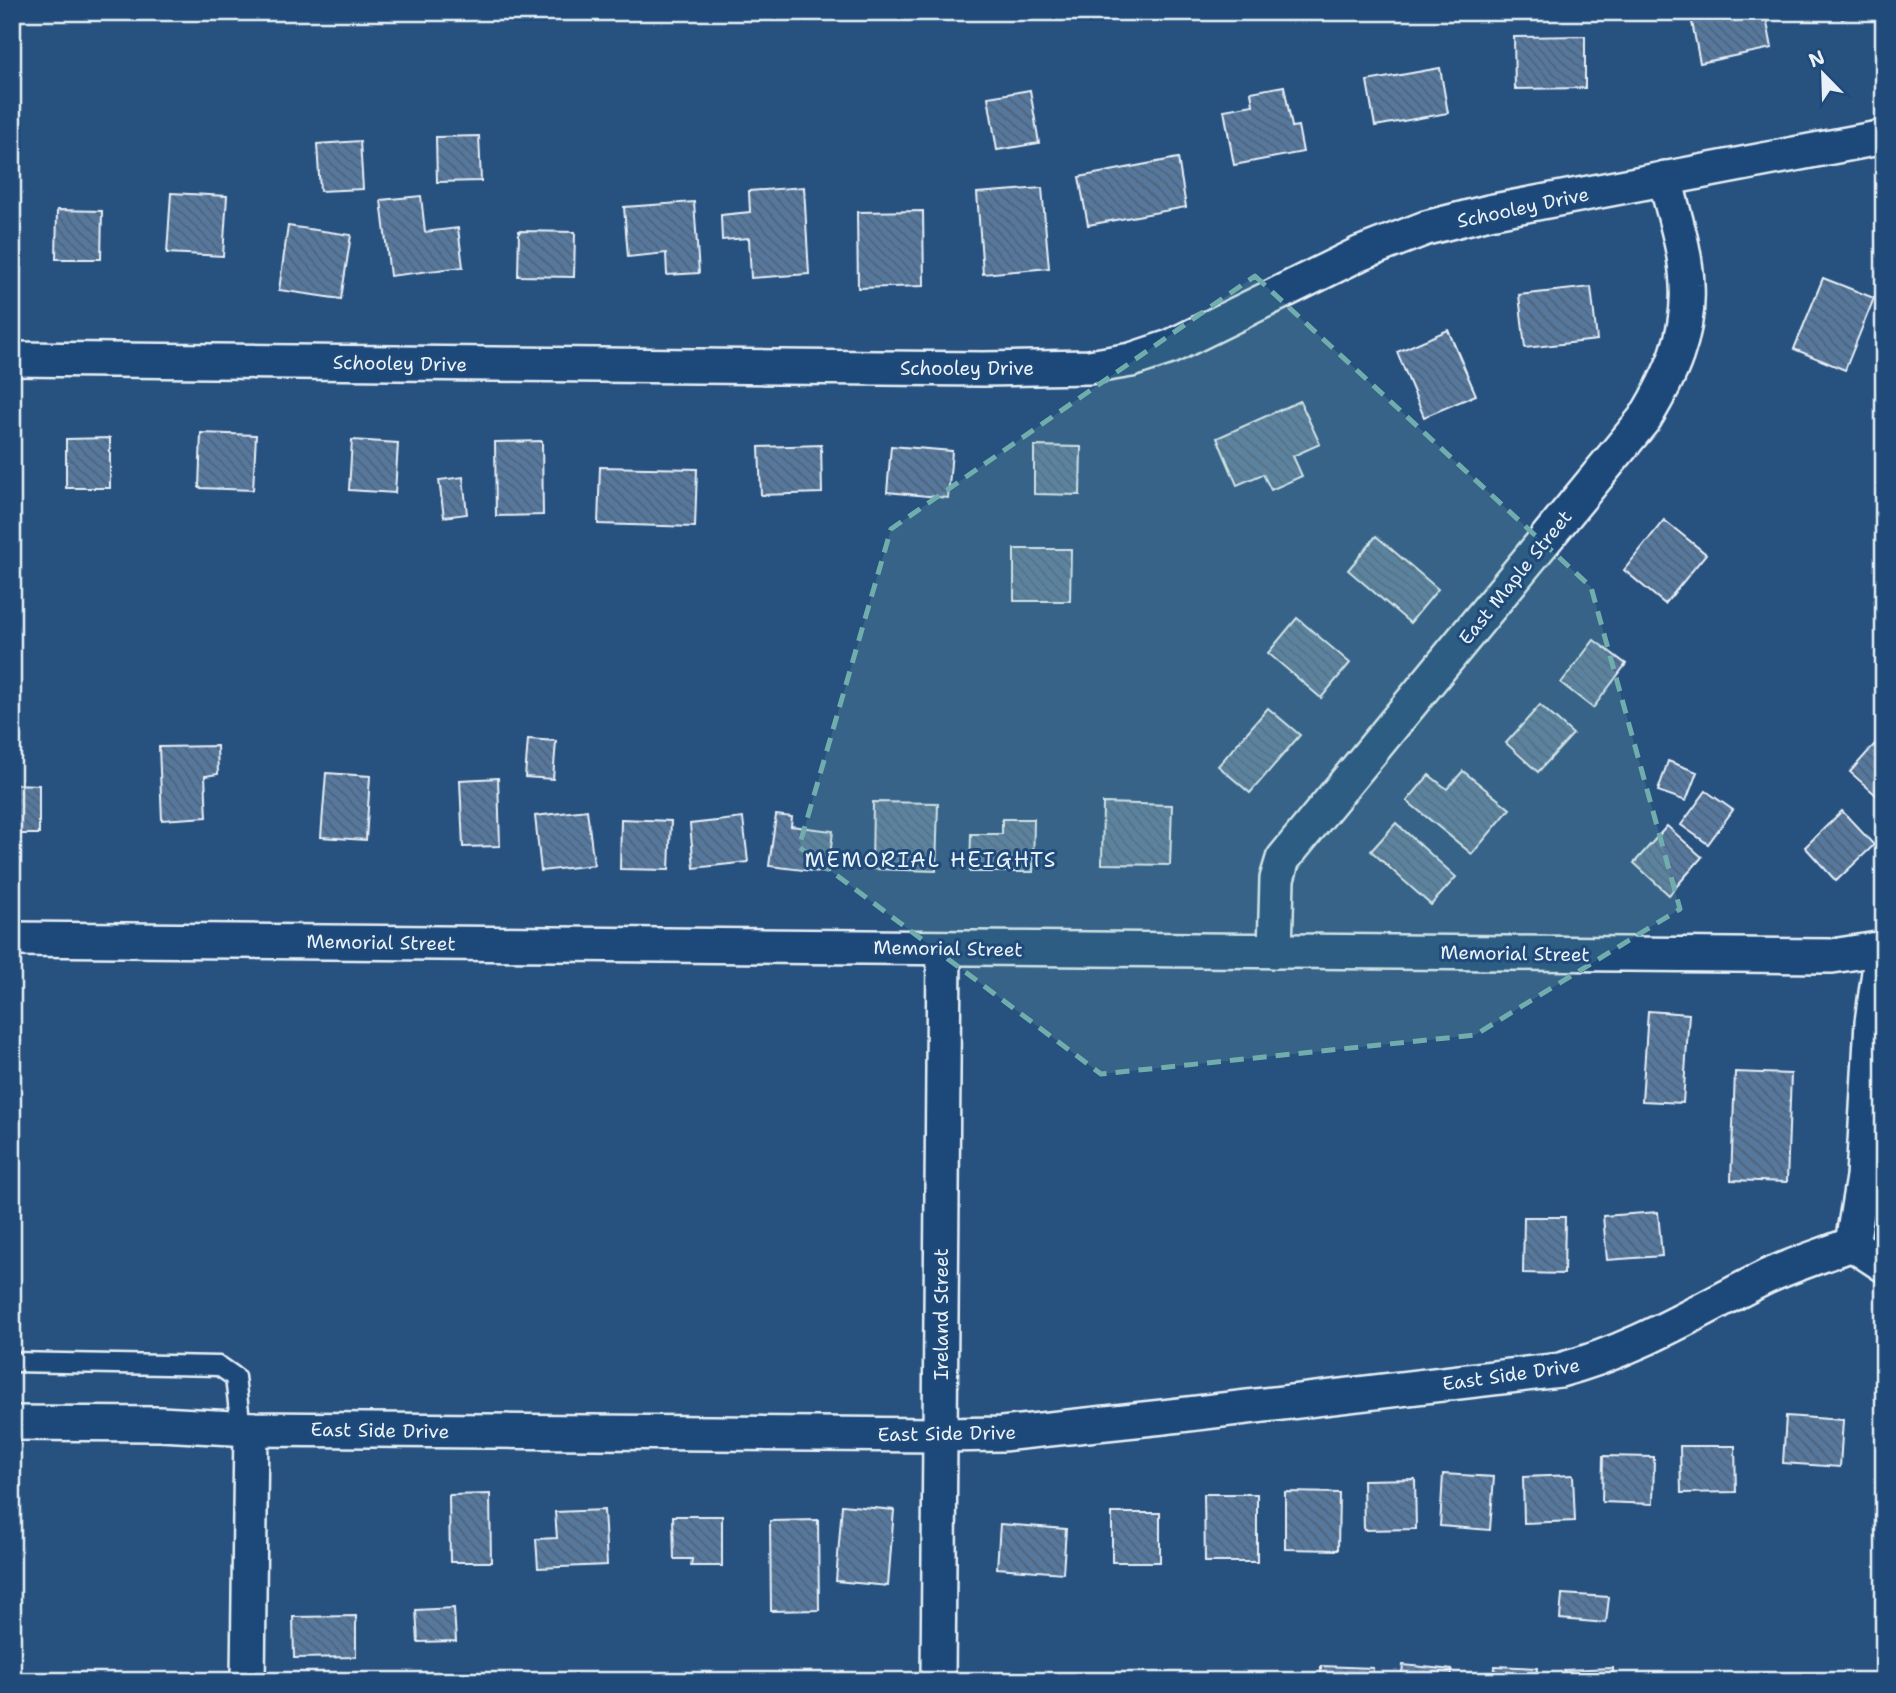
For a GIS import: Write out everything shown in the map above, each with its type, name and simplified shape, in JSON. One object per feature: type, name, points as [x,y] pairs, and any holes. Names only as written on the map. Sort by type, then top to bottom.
[{"type":"street","name":"Schooley Drive","points":[[12,359],[983,369],[1089,367],[1131,360],[1170,347],[1359,254],[1426,228],[1489,212],[1884,137]]},
{"type":"street","name":"East Maple Street","points":[[1275,951],[1277,879],[1283,859],[1645,418],[1665,386],[1684,327],[1688,286],[1665,178]]},
{"type":"street","name":"Memorial Street","points":[[12,939],[1832,956],[1883,949]]},
{"type":"street","name":"Ireland Street","points":[[938,1681],[944,948]]},
{"type":"street","points":[[1883,949],[1872,1022],[1863,1177],[1852,1244],[1884,1265]]},
{"type":"street","name":"East Side Drive","points":[[12,1423],[160,1424],[246,1429],[1002,1434],[1560,1370],[1622,1350],[1770,1276],[1852,1244]]},
{"type":"street","points":[[246,1429],[248,1681]]},
{"type":"lane","points":[[12,1362],[219,1366],[235,1377],[246,1429]]},
{"type":"highlighted area","points":[[1255,276],[1591,587],[1680,909],[1475,1035],[1101,1074],[799,847],[891,529]]},
{"type":"building","points":[[1690,12],[1765,12],[1772,48],[1700,63]]},
{"type":"building","points":[[1840,12],[1867,12],[1842,19]]},
{"type":"building","points":[[1585,36],[1585,88],[1515,89],[1514,37]]},
{"type":"building","points":[[1440,68],[1448,113],[1375,126],[1367,81]]},
{"type":"building","points":[[1284,86],[1292,127],[1298,126],[1303,152],[1234,165],[1224,110],[1253,105],[1251,92]]},
{"type":"building","points":[[1030,90],[1039,143],[997,150],[988,97]]},
{"type":"building","points":[[479,136],[481,181],[437,182],[436,137]]},
{"type":"building","points":[[360,141],[363,189],[320,191],[317,144]]},
{"type":"building","points":[[1178,158],[1186,207],[1088,225],[1079,177]]},
{"type":"building","points":[[804,187],[809,274],[751,278],[749,238],[722,240],[721,215],[750,212],[749,191]]},
{"type":"building","points":[[1042,188],[1049,268],[983,274],[977,193]]},
{"type":"building","points":[[171,193],[227,196],[223,256],[167,253]]},
{"type":"building","points":[[421,196],[425,232],[458,228],[463,267],[390,276],[381,200]]},
{"type":"building","points":[[694,202],[699,273],[667,275],[666,253],[628,257],[624,207]]},
{"type":"building","points":[[57,210],[102,211],[101,259],[56,259]]},
{"type":"building","points":[[923,211],[924,286],[858,288],[857,212]]},
{"type":"building","points":[[288,226],[351,235],[341,299],[279,290]]},
{"type":"building","points":[[519,231],[575,232],[574,277],[518,276]]},
{"type":"building","points":[[1823,278],[1874,298],[1845,370],[1794,349]]},
{"type":"building","points":[[1591,287],[1597,340],[1525,348],[1519,295]]},
{"type":"building","points":[[1448,330],[1476,395],[1424,417],[1397,352]]},
{"type":"building","points":[[1300,401],[1320,444],[1293,456],[1302,476],[1271,490],[1263,474],[1237,485],[1217,438]]},
{"type":"building","points":[[201,433],[256,435],[253,490],[199,488]]},
{"type":"building","points":[[110,438],[110,488],[66,488],[66,439]]},
{"type":"building","points":[[352,440],[398,443],[395,493],[349,490]]},
{"type":"building","points":[[542,441],[543,515],[496,516],[495,442]]},
{"type":"building","points":[[821,445],[822,493],[761,495],[759,447]]},
{"type":"building","points":[[891,446],[952,451],[948,498],[887,492]]},
{"type":"building","points":[[1034,446],[1081,447],[1080,495],[1034,494]]},
{"type":"building","points":[[600,467],[697,469],[695,527],[598,524]]},
{"type":"building","points":[[463,477],[467,514],[444,517],[439,480]]},
{"type":"building","points":[[1664,520],[1706,554],[1665,604],[1624,570]]},
{"type":"building","points":[[1376,536],[1438,589],[1410,623],[1348,570]]},
{"type":"building","points":[[1014,549],[1071,549],[1070,601],[1014,601]]},
{"type":"building","points":[[1297,618],[1350,663],[1321,698],[1268,653]]},
{"type":"building","points":[[1594,640],[1626,664],[1593,708],[1561,683]]},
{"type":"building","points":[[1540,705],[1573,734],[1538,772],[1506,743]]},
{"type":"building","points":[[1268,708],[1300,735],[1250,793],[1218,766]]},
{"type":"building","points":[[1882,736],[1884,738],[1884,802],[1850,772]]},
{"type":"building","points":[[528,739],[556,741],[553,779],[525,777]]},
{"type":"building","points":[[217,746],[218,774],[205,776],[207,817],[162,820],[159,747]]},
{"type":"building","points":[[1668,761],[1697,772],[1686,801],[1658,791]]},
{"type":"building","points":[[1463,771],[1510,809],[1472,854],[1407,801],[1429,775],[1447,789]]},
{"type":"building","points":[[326,773],[370,776],[366,840],[321,837]]},
{"type":"building","points":[[498,778],[500,846],[463,847],[460,780]]},
{"type":"building","points":[[12,784],[39,785],[39,834],[12,834]]},
{"type":"building","points":[[1706,791],[1733,810],[1708,844],[1681,825]]},
{"type":"building","points":[[873,802],[938,803],[936,871],[872,869]]},
{"type":"building","points":[[1103,803],[1172,805],[1170,865],[1102,864]]},
{"type":"building","points":[[587,810],[594,865],[541,871],[535,816]]},
{"type":"building","points":[[1842,811],[1874,845],[1836,881],[1805,847]]},
{"type":"building","points":[[776,815],[792,817],[791,826],[833,831],[828,873],[769,866]]},
{"type":"building","points":[[743,818],[748,862],[694,868],[690,824]]},
{"type":"building","points":[[621,819],[671,821],[669,870],[620,869]]},
{"type":"building","points":[[1002,819],[1034,819],[1033,872],[970,872],[971,834],[1002,834]]},
{"type":"building","points":[[1396,823],[1456,877],[1431,905],[1371,851]]},
{"type":"building","points":[[1667,826],[1702,857],[1669,895],[1634,863]]},
{"type":"building","points":[[1648,1011],[1689,1014],[1683,1103],[1642,1101]]},
{"type":"building","points":[[1735,1072],[1791,1074],[1787,1182],[1731,1180]]},
{"type":"building","points":[[1658,1212],[1662,1256],[1607,1260],[1603,1216]]},
{"type":"building","points":[[1524,1217],[1565,1217],[1564,1274],[1523,1273]]},
{"type":"building","points":[[1786,1416],[1843,1420],[1840,1467],[1783,1463]]},
{"type":"building","points":[[1680,1446],[1735,1446],[1736,1492],[1681,1493]]},
{"type":"building","points":[[1603,1456],[1654,1457],[1653,1504],[1602,1502]]},
{"type":"building","points":[[1443,1474],[1494,1477],[1490,1530],[1440,1526]]},
{"type":"building","points":[[1573,1475],[1575,1521],[1524,1523],[1523,1477]]},
{"type":"building","points":[[1415,1479],[1416,1529],[1364,1530],[1363,1480]]},
{"type":"building","points":[[1285,1492],[1339,1493],[1338,1550],[1285,1549]]},
{"type":"building","points":[[490,1494],[491,1562],[450,1562],[449,1495]]},
{"type":"building","points":[[1204,1494],[1257,1494],[1257,1562],[1205,1562]]},
{"type":"building","points":[[842,1505],[894,1510],[888,1586],[836,1581]]},
{"type":"building","points":[[604,1510],[607,1565],[538,1568],[536,1539],[557,1538],[555,1512]]},
{"type":"building","points":[[1112,1513],[1160,1513],[1160,1562],[1112,1562]]},
{"type":"building","points":[[673,1516],[722,1516],[722,1566],[691,1566],[692,1559],[674,1559]]},
{"type":"building","points":[[818,1520],[819,1610],[771,1611],[770,1521]]},
{"type":"building","points":[[1000,1524],[1066,1529],[1063,1573],[997,1568]]},
{"type":"building","points":[[1562,1594],[1609,1597],[1606,1623],[1560,1619]]},
{"type":"building","points":[[454,1608],[456,1641],[418,1642],[416,1610]]},
{"type":"building","points":[[356,1616],[356,1657],[294,1658],[293,1617]]},
{"type":"building","points":[[1878,1659],[1884,1659],[1884,1681],[1878,1681]]},
{"type":"building","points":[[1403,1665],[1452,1670],[1451,1681],[1401,1681]]},
{"type":"building","points":[[1321,1666],[1373,1668],[1373,1681],[1321,1681]]},
{"type":"building","points":[[1495,1666],[1537,1668],[1536,1681],[1494,1681]]},
{"type":"building","points":[[1613,1668],[1613,1681],[1564,1681],[1564,1670]]},
{"type":"building","points":[[1753,1675],[1753,1681],[1709,1681],[1709,1679]]},
{"type":"building","points":[[1852,1676],[1852,1681],[1797,1679]]},
{"type":"district","name":"MEMORIAL HEIGHTS","points":[[931,860]]}]
